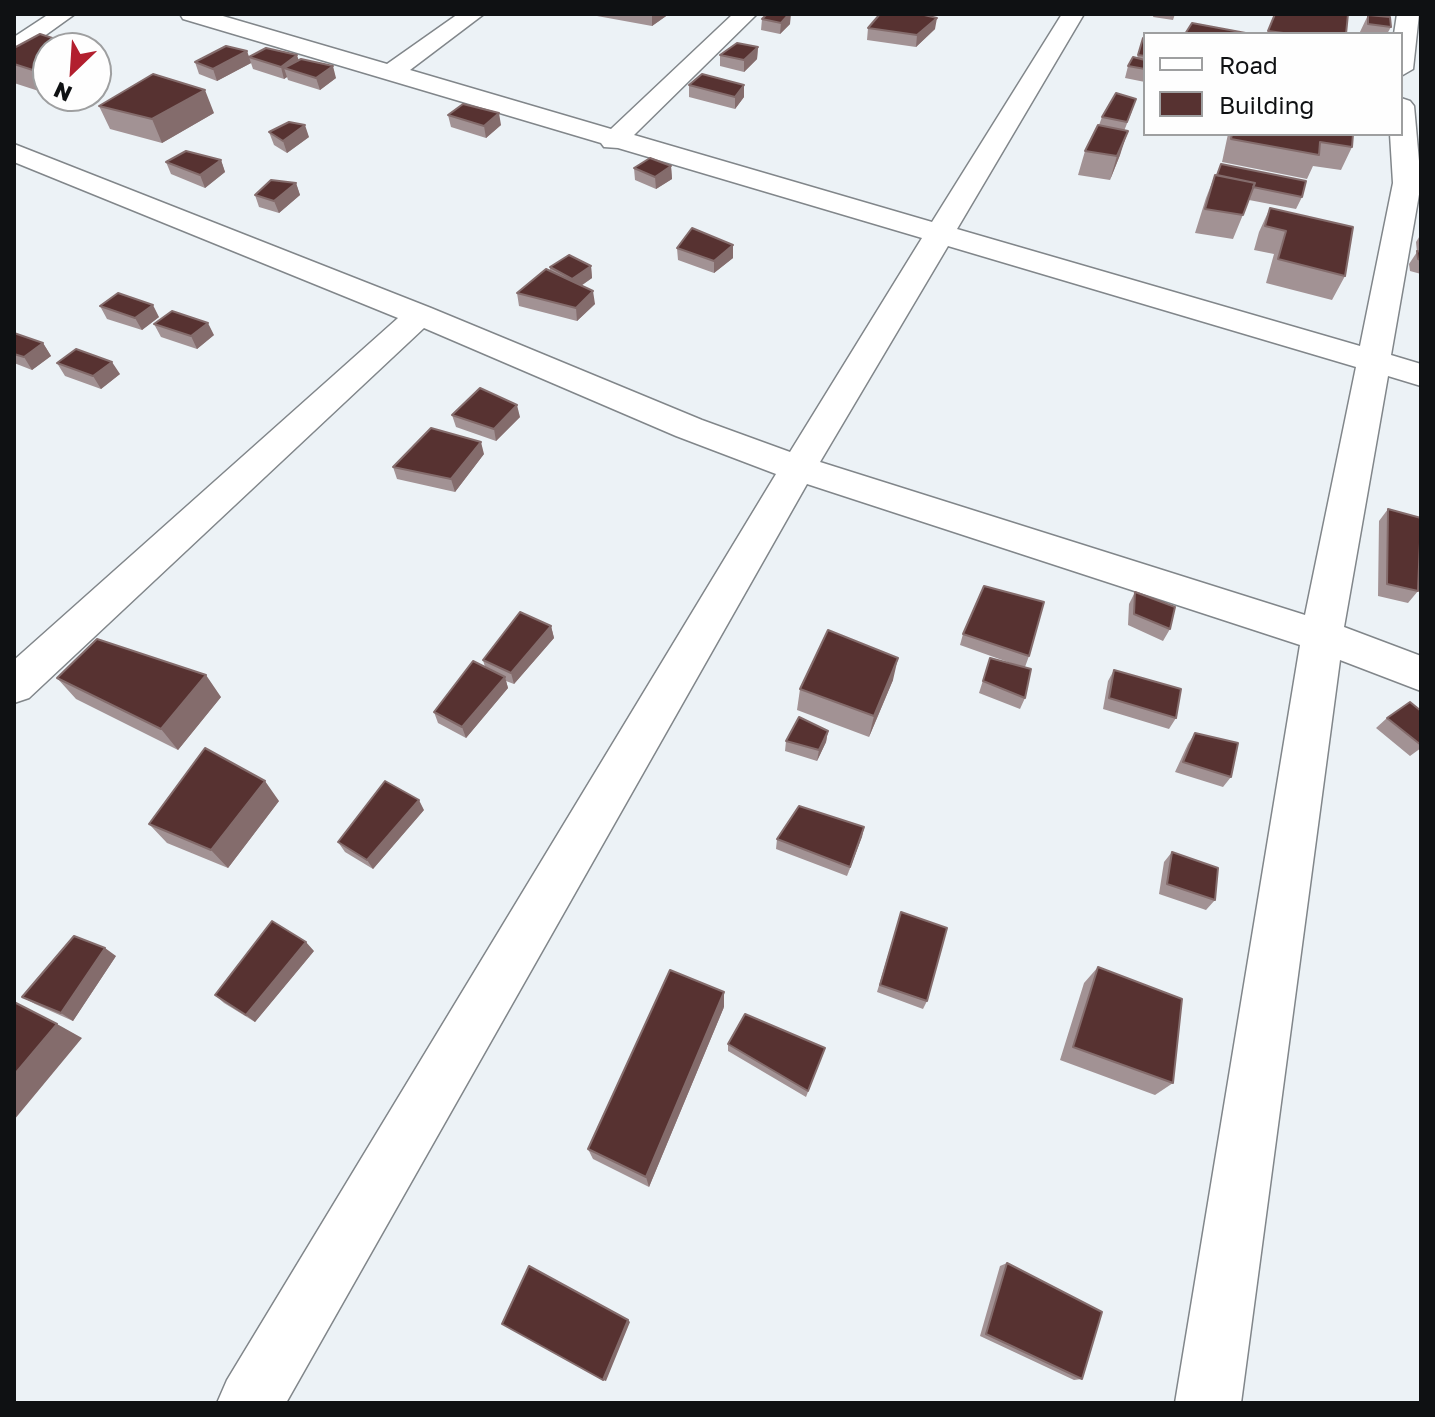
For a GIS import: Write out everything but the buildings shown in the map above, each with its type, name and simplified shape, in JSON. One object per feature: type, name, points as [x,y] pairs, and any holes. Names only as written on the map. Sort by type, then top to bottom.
[{"type":"street","points":[[14,47],[64,14]]},
{"type":"street","points":[[191,14],[613,141],[1421,375]]},
{"type":"street","points":[[392,72],[473,14]]},
{"type":"street","points":[[613,141],[746,14]]},
{"type":"street","points":[[260,1399],[798,468],[1073,14]]},
{"type":"street","points":[[1408,14],[1408,59]]},
{"type":"street","points":[[1208,1403],[1322,636],[1374,361],[1414,184],[1403,118]]},
{"type":"street","points":[[14,152],[420,315],[689,428],[798,468],[1322,636],[1421,674]]},
{"type":"street","points":[[14,686],[420,315]]}]
